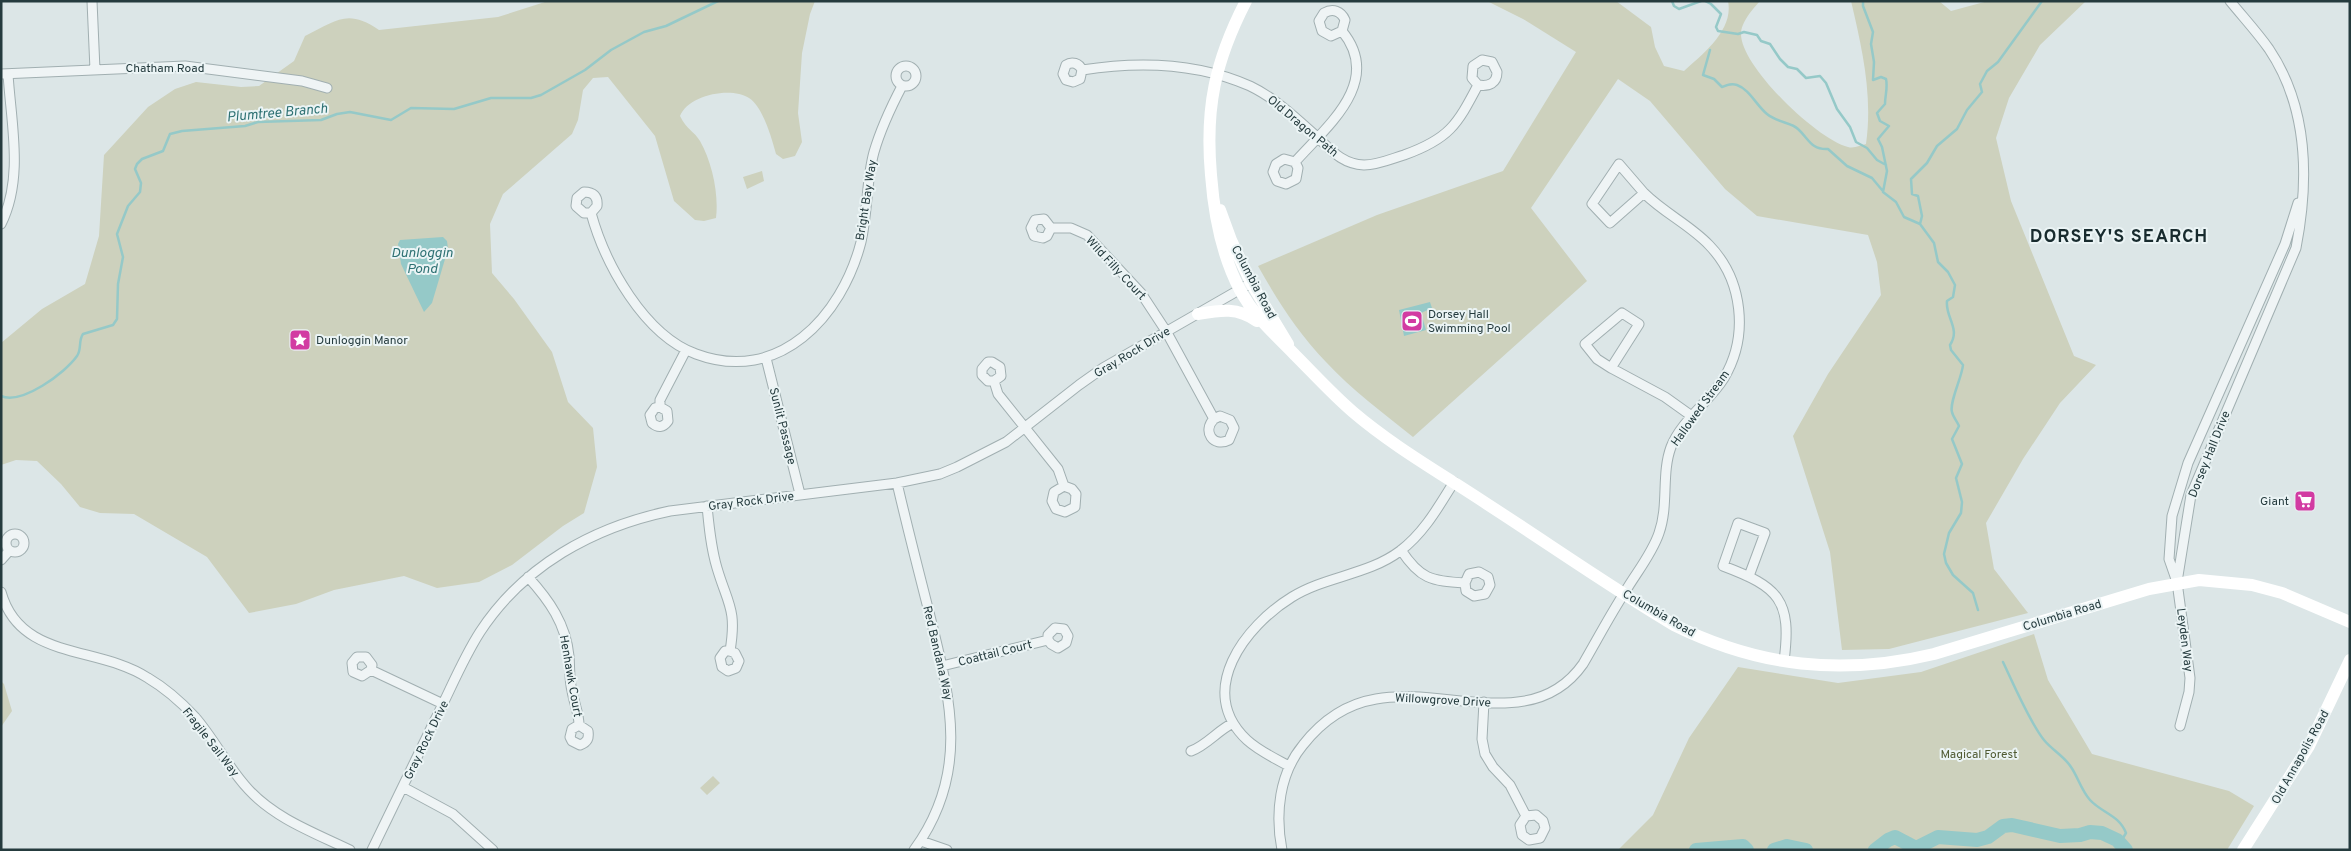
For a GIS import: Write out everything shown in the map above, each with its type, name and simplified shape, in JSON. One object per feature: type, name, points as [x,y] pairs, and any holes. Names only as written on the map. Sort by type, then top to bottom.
[{"type":"street","points":[[92,1],[95,70]]},
{"type":"street","name":"Columbia Road","points":[[1246,1],[1235,22],[1217,74],[1208,127],[1211,179],[1246,286],[1264,326],[1354,413],[1454,482],[1653,612],[1694,634],[1742,652],[1806,665],[1850,666],[1906,660],[2177,582],[2199,580],[2252,586],[2282,593],[2350,622]]},
{"type":"street","name":"Dorsey Hall Drive","points":[[2177,582],[2191,495],[2296,248],[2301,225],[2304,174],[2302,140],[2298,118],[2282,73],[2269,50],[2230,1]]},
{"type":"street","points":[[1295,162],[1343,108],[1354,89],[1356,78],[1354,58],[1347,38],[1342,31]]},
{"type":"street","name":"Old Dragon Path","points":[[1082,70],[1134,64],[1183,67],[1217,74],[1264,94],[1317,137],[1332,153],[1353,163],[1375,164],[1422,149],[1445,135],[1455,125],[1478,85]]},
{"type":"street","name":"Chatham Road","points":[[5,74],[186,66],[302,81],[327,88]]},
{"type":"street","points":[[1,224],[10,203],[15,172],[5,74]]},
{"type":"street","name":"Bright Bay Way","points":[[590,213],[603,250],[621,282],[660,330],[686,350],[705,357],[727,361],[766,358],[789,347],[810,331],[843,289],[856,258],[861,240],[874,153],[886,118],[902,86]]},
{"type":"street","name":"Hallowed Stream","points":[[1624,593],[1657,539],[1665,506],[1668,456],[1677,436],[1723,379],[1734,356],[1740,324],[1736,292],[1727,270],[1709,245],[1644,194],[1619,164],[1592,204],[1610,223],[1644,194]]},
{"type":"street","name":"Dorsey Hall Drive","points":[[2177,582],[2169,559],[2169,536],[2177,496],[2188,463],[2285,244],[2299,200],[2304,174]]},
{"type":"street","name":"Wild Filly Court","points":[[1051,228],[1071,228],[1087,235],[1147,300],[1214,419]]},
{"type":"street","name":"Columbia Road","points":[[1246,286],[1293,353]]},
{"type":"street","name":"Gray Rock Drive","points":[[372,850],[479,634],[502,602],[528,577],[564,550],[604,530],[647,515],[897,483],[940,474],[965,464],[1000,446],[1079,384],[1166,331],[1246,286]]},
{"type":"street","points":[[1198,314],[1236,310],[1264,326]]},
{"type":"street","points":[[1611,368],[1638,324],[1622,313],[1585,344],[1596,359],[1611,368],[1665,397],[1693,417]]},
{"type":"street","points":[[660,407],[661,395],[686,350]]},
{"type":"street","name":"Sunlit Passage","points":[[766,358],[800,494]]},
{"type":"street","points":[[994,381],[998,394],[1058,469],[1064,486]]},
{"type":"street","points":[[1289,766],[1256,747],[1247,740],[1233,723],[1226,697],[1228,672],[1240,645],[1279,606],[1304,590],[1366,569],[1401,550],[1432,516],[1454,482]]},
{"type":"street","name":"Red Bandana Way","points":[[897,483],[942,666],[951,720],[950,756],[936,809],[914,850]]},
{"type":"street","points":[[707,506],[713,553],[732,610],[733,633],[730,651]]},
{"type":"street","points":[[1749,576],[1765,533],[1738,524],[1723,566],[1749,576],[1770,590],[1781,604],[1788,628],[1784,662]]},
{"type":"street","points":[[1401,550],[1411,565],[1426,577],[1443,582],[1465,583]]},
{"type":"street","points":[[1,560],[9,551]]},
{"type":"street","name":"Henhawk Court","points":[[528,577],[552,607],[563,629],[569,655],[571,690],[579,725]]},
{"type":"street","name":"Leyden Way","points":[[2177,582],[2190,678],[2189,692],[2180,726]]},
{"type":"street","name":"Fragile Sail Way","points":[[1,592],[8,612],[27,634],[40,641],[126,667],[146,676],[164,689],[194,717],[221,756],[250,791],[282,816],[350,850]]},
{"type":"street","name":"Willowgrove Drive","points":[[1282,850],[1279,806],[1289,766],[1299,750],[1318,727],[1341,712],[1366,701],[1394,697],[1484,702],[1526,702],[1543,697],[1566,684],[1583,664],[1624,593]]},
{"type":"street","name":"Coattail Court","points":[[942,666],[1048,640]]},
{"type":"street","name":"Old Annapolis Road","points":[[2243,850],[2309,746],[2350,660]]},
{"type":"street","points":[[371,670],[443,704]]},
{"type":"street","points":[[1484,702],[1482,739],[1485,754],[1493,767],[1514,792],[1526,816]]},
{"type":"street","points":[[1191,751],[1199,748],[1218,732],[1233,723]]},
{"type":"street","points":[[403,787],[453,814],[493,850]]},
{"type":"street","points":[[921,840],[947,850]]},
{"type":"green space","points":[[548,1],[815,1],[810,14],[802,53],[798,113],[802,142],[795,156],[783,159],[776,154],[759,108],[749,98],[741,94],[721,93],[701,98],[685,109],[680,116],[700,141],[708,159],[714,178],[716,218],[704,221],[695,220],[674,201],[655,136],[608,77],[593,78],[583,90],[578,120],[572,134],[503,194],[490,224],[492,273],[514,299],[552,352],[568,402],[593,428],[597,467],[584,513],[563,526],[512,565],[479,582],[437,588],[404,576],[334,590],[296,604],[249,613],[207,557],[134,514],[100,513],[80,507],[61,484],[37,461],[16,460],[1,465],[1,343],[42,309],[85,284],[99,236],[104,155],[148,107],[175,89],[196,82],[241,87],[259,86],[294,61],[305,36],[342,19],[358,20],[368,23],[379,30],[498,17]]},
{"type":"green space","points":[[1487,1],[1616,1],[1651,27],[1655,47],[1664,66],[1684,71],[1708,49],[1722,31],[1729,12],[1728,1],[1760,1],[1745,20],[1741,34],[1744,48],[1754,65],[1783,100],[1801,117],[1835,141],[1853,148],[1866,144],[1868,108],[1865,72],[1851,1],[1939,1],[1951,11],[1988,1],[2086,1],[2040,45],[2009,98],[1996,138],[2011,201],[2074,356],[2096,365],[2060,403],[2023,459],[1986,523],[1994,569],[2028,613],[1889,649],[1842,650],[1830,552],[1793,436],[1828,374],[1881,295],[1877,262],[1868,235],[1757,216],[1725,189],[1650,101],[1618,79],[1531,208],[1587,281],[1413,437],[1357,392],[1306,340],[1258,266],[1377,215],[1503,171],[1576,52],[1523,19]]},
{"type":"green space","points":[[762,171],[764,181],[747,189],[743,177]]},
{"type":"green space","name":"Magical Forest","points":[[2034,634],[2048,680],[2092,754],[2229,791],[2254,806],[2227,850],[1618,850],[1653,815],[1689,738],[1738,667],[1838,683],[1921,672]]},
{"type":"green space","points":[[1,681],[4,684],[12,711],[1,727]]},
{"type":"green space","points":[[713,776],[720,783],[707,795],[700,788]]},
{"type":"water","name":"Dunloggin Pond","points":[[443,237],[447,241],[448,249],[432,303],[424,312],[401,264],[398,244],[400,240]]},
{"type":"water","name":"Dorsey Hall Swimming Pool","points":[[1430,302],[1432,308],[1421,313],[1426,330],[1404,336],[1399,310]]},
{"type":"waterway","name":"Plumtree Branch","points":[[1,396],[10,398],[20,396],[42,386],[63,371],[77,356],[83,334],[113,325],[117,319],[118,284],[123,257],[117,234],[128,206],[140,192],[141,183],[135,169],[142,159],[163,151],[170,134],[182,131],[245,126],[258,122],[321,120],[337,114],[350,112],[391,120],[411,108],[454,109],[491,98],[531,98],[541,95],[585,70],[611,50],[644,32],[666,26],[718,1]]},
{"type":"waterway","name":"Plumtree Branch","points":[[1672,1],[1674,6],[1679,9],[1701,1]]},
{"type":"waterway","name":"Plumtree Branch","points":[[1705,1],[1721,14],[1716,27],[1718,31],[1738,34],[1744,32],[1757,35],[1761,41],[1770,44],[1788,67],[1797,69],[1806,78],[1820,76],[1826,83],[1837,109],[1850,127],[1856,142],[1867,148],[1877,160],[1886,165]]},
{"type":"waterway","points":[[1863,1],[1863,6],[1873,32],[1871,44],[1874,62],[1873,80],[1881,77],[1886,79],[1887,82],[1885,104],[1877,113],[1880,121],[1889,126],[1878,139],[1882,147],[1887,171],[1883,192],[1896,202],[1904,217],[1920,224],[1934,243],[1938,262],[1948,272],[1955,285],[1953,297],[1947,301],[1947,307],[1954,334],[1950,345],[1951,350],[1963,365],[1952,408],[1959,426],[1952,439],[1962,464],[1956,478],[1962,502],[1961,513],[1949,533],[1944,554],[1946,563],[1953,575],[1973,593],[1978,610]]},
{"type":"waterway","points":[[1920,224],[1922,216],[1918,196],[1912,194],[1911,179],[1927,163],[1937,146],[1957,129],[1967,110],[1982,92],[1980,84],[1987,71],[1998,62],[2042,1]]},
{"type":"waterway","name":"Plumtree Branch","points":[[1710,50],[1703,75],[1714,79],[1722,87],[1733,84],[1741,87],[1767,114],[1792,125],[1814,146],[1828,149],[1847,166],[1872,178],[1882,190]]},
{"type":"waterway","points":[[2003,662],[2039,733],[2047,744],[2068,763],[2090,800],[2115,818],[2123,827],[2126,833],[2120,843]]},
{"type":"waterway","points":[[1875,850],[1895,837],[1916,848],[1938,837],[1977,840],[1988,837],[2003,826],[2012,825],[2060,836],[2080,835],[2090,832],[2102,833],[2117,840],[2126,850]]},
{"type":"waterway","points":[[1696,850],[1743,846],[1747,850]]},
{"type":"waterway","points":[[1774,850],[1787,846],[1806,850]]},
{"type":"place","name":"Dorsey Hall Swimming Pool","points":[[1412,321]]},
{"type":"place","name":"Dunloggin Manor","points":[[300,340]]},
{"type":"place","name":"Giant","points":[[2305,501]]},
{"type":"district","name":"DORSEY'S SEARCH","points":[[2119,236]]}]
